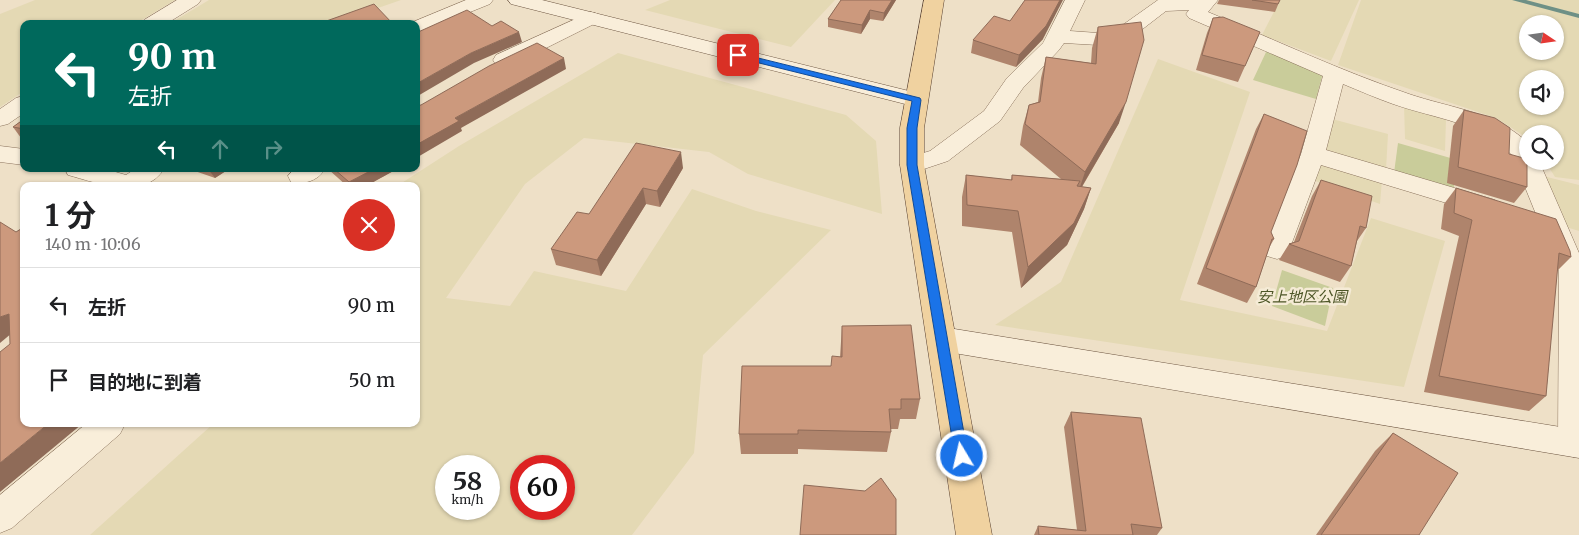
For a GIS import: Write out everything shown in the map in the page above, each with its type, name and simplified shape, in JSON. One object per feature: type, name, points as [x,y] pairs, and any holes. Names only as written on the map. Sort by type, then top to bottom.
[{"type":"main road","points":[[934,0],[912,128],[912,165],[974,535]]},
{"type":"street","points":[[158,20],[191,0]]},
{"type":"street","points":[[420,25],[483,0]]},
{"type":"street","points":[[518,0],[917,100]]},
{"type":"street","points":[[912,165],[939,156],[992,116],[1015,83],[1052,46],[1075,0]]},
{"type":"street","points":[[1057,36],[1098,39],[1124,34],[1162,5],[1176,7],[1207,3]]},
{"type":"street","points":[[942,339],[1576,443],[1573,271],[1523,152],[1510,139],[1488,125],[1401,98],[1335,73],[1196,14],[1207,3]]},
{"type":"street","points":[[483,70],[590,18]]},
{"type":"street","points":[[1277,249],[1312,154],[1335,73]]},
{"type":"street","points":[[0,119],[20,106]]},
{"type":"street","points":[[0,154],[20,156]]},
{"type":"street","points":[[1312,154],[1554,226]]},
{"type":"street","points":[[87,172],[120,182]]},
{"type":"street","points":[[134,182],[148,172]]},
{"type":"street","points":[[0,517],[105,427]]},
{"type":"shaded area","points":[[35,0],[175,0],[142,20],[20,20],[20,94],[0,107],[0,14]]},
{"type":"shaded area","points":[[209,0],[401,0],[344,20],[176,20]]},
{"type":"shaded area","points":[[670,0],[835,0],[791,47],[645,10]]},
{"type":"shaded area","points":[[1280,0],[1359,0],[1331,61],[1262,35]]},
{"type":"shaded area","points":[[1361,0],[1579,0],[1579,180],[1555,177],[1551,170],[1564,170],[1564,125],[1519,125],[1519,133],[1496,118],[1338,65]]},
{"type":"shaded area","points":[[618,53],[846,115],[876,141],[882,214],[748,174],[709,152],[584,138],[525,184],[446,298],[510,306],[534,271],[626,291],[692,189],[756,211],[831,230],[703,355],[694,453],[632,535],[90,535],[210,427],[420,427],[420,182],[403,182],[459,146]]},
{"type":"shaded area","points":[[1158,59],[1250,92],[1180,300],[1327,331],[1371,218],[1445,241],[1404,387],[995,325],[1061,282]]},
{"type":"shaded area","points":[[1404,105],[1446,120],[1445,151],[1405,139]]},
{"type":"shaded area","points":[[1332,119],[1388,134],[1386,170],[1322,150]]},
{"type":"shaded area","points":[[1322,162],[1382,180],[1380,204],[1304,177]]},
{"type":"shaded area","points":[[1543,176],[1579,185],[1579,231],[1563,226]]},
{"type":"green space","points":[[1267,50],[1323,73],[1316,99],[1253,80]]},
{"type":"green space","points":[[1398,143],[1454,159],[1454,191],[1394,173]]},
{"type":"green space","name":"安上地区公園","points":[[1282,270],[1333,288],[1325,326],[1272,306]]},
{"type":"building","points":[[841,0],[892,0],[884,13],[870,10],[862,25],[828,19]]},
{"type":"building","points":[[1025,0],[1060,0],[1046,26],[1019,55],[973,40],[994,16],[1010,21]]},
{"type":"building","points":[[1252,0],[1280,0],[1278,4]]},
{"type":"building","points":[[374,4],[389,20],[329,20]]},
{"type":"building","points":[[467,10],[492,26],[501,21],[519,32],[471,53],[420,82],[420,31]]},
{"type":"building","points":[[1223,17],[1260,32],[1245,66],[1202,55],[1213,18]]},
{"type":"building","points":[[1141,22],[1144,40],[1126,102],[1085,172],[1025,124],[1029,105],[1040,102],[1046,57],[1096,64],[1098,27]]},
{"type":"building","points":[[537,43],[564,58],[455,118],[459,121],[420,143],[420,105],[489,66]]},
{"type":"building","points":[[1464,110],[1495,118],[1510,128],[1509,154],[1519,157],[1519,170],[1527,170],[1527,187],[1458,167]]},
{"type":"building","points":[[1264,114],[1307,131],[1297,165],[1271,232],[1274,239],[1272,239],[1256,287],[1206,268]]},
{"type":"building","points":[[20,122],[20,128],[13,127]]},
{"type":"building","points":[[636,143],[681,152],[657,191],[643,188],[597,260],[551,249],[577,212],[589,214]]},
{"type":"building","points":[[337,172],[368,172],[349,182]]},
{"type":"building","points":[[966,175],[1012,180],[1012,175],[1080,181],[1077,186],[1091,188],[1074,223],[1028,267],[1018,211],[967,205]]},
{"type":"building","points":[[1321,180],[1372,196],[1366,228],[1360,226],[1351,266],[1289,244],[1299,241]]},
{"type":"building","points":[[1456,188],[1556,219],[1570,251],[1571,257],[1559,253],[1546,396],[1439,376],[1472,220],[1454,213]]},
{"type":"building","points":[[0,222],[16,232],[20,230],[20,427],[44,427],[0,463],[0,352],[10,344],[9,314],[0,317]]},
{"type":"building","points":[[911,325],[920,399],[901,399],[901,409],[889,409],[891,432],[798,430],[798,434],[739,434],[742,366],[831,366],[832,356],[842,357],[842,326]]},
{"type":"building","points":[[1071,412],[1141,418],[1162,528],[1131,524],[1133,535],[1039,535],[1038,526],[1086,531]]},
{"type":"building","points":[[1393,433],[1458,473],[1419,535],[1321,535]]},
{"type":"building","points":[[881,478],[896,499],[896,535],[800,535],[804,485],[865,491]]},
{"type":"waterway","points":[[1516,0],[1579,16]]},
{"type":"route","points":[[738,55],[917,100],[912,128],[912,165],[962,456]]}]
